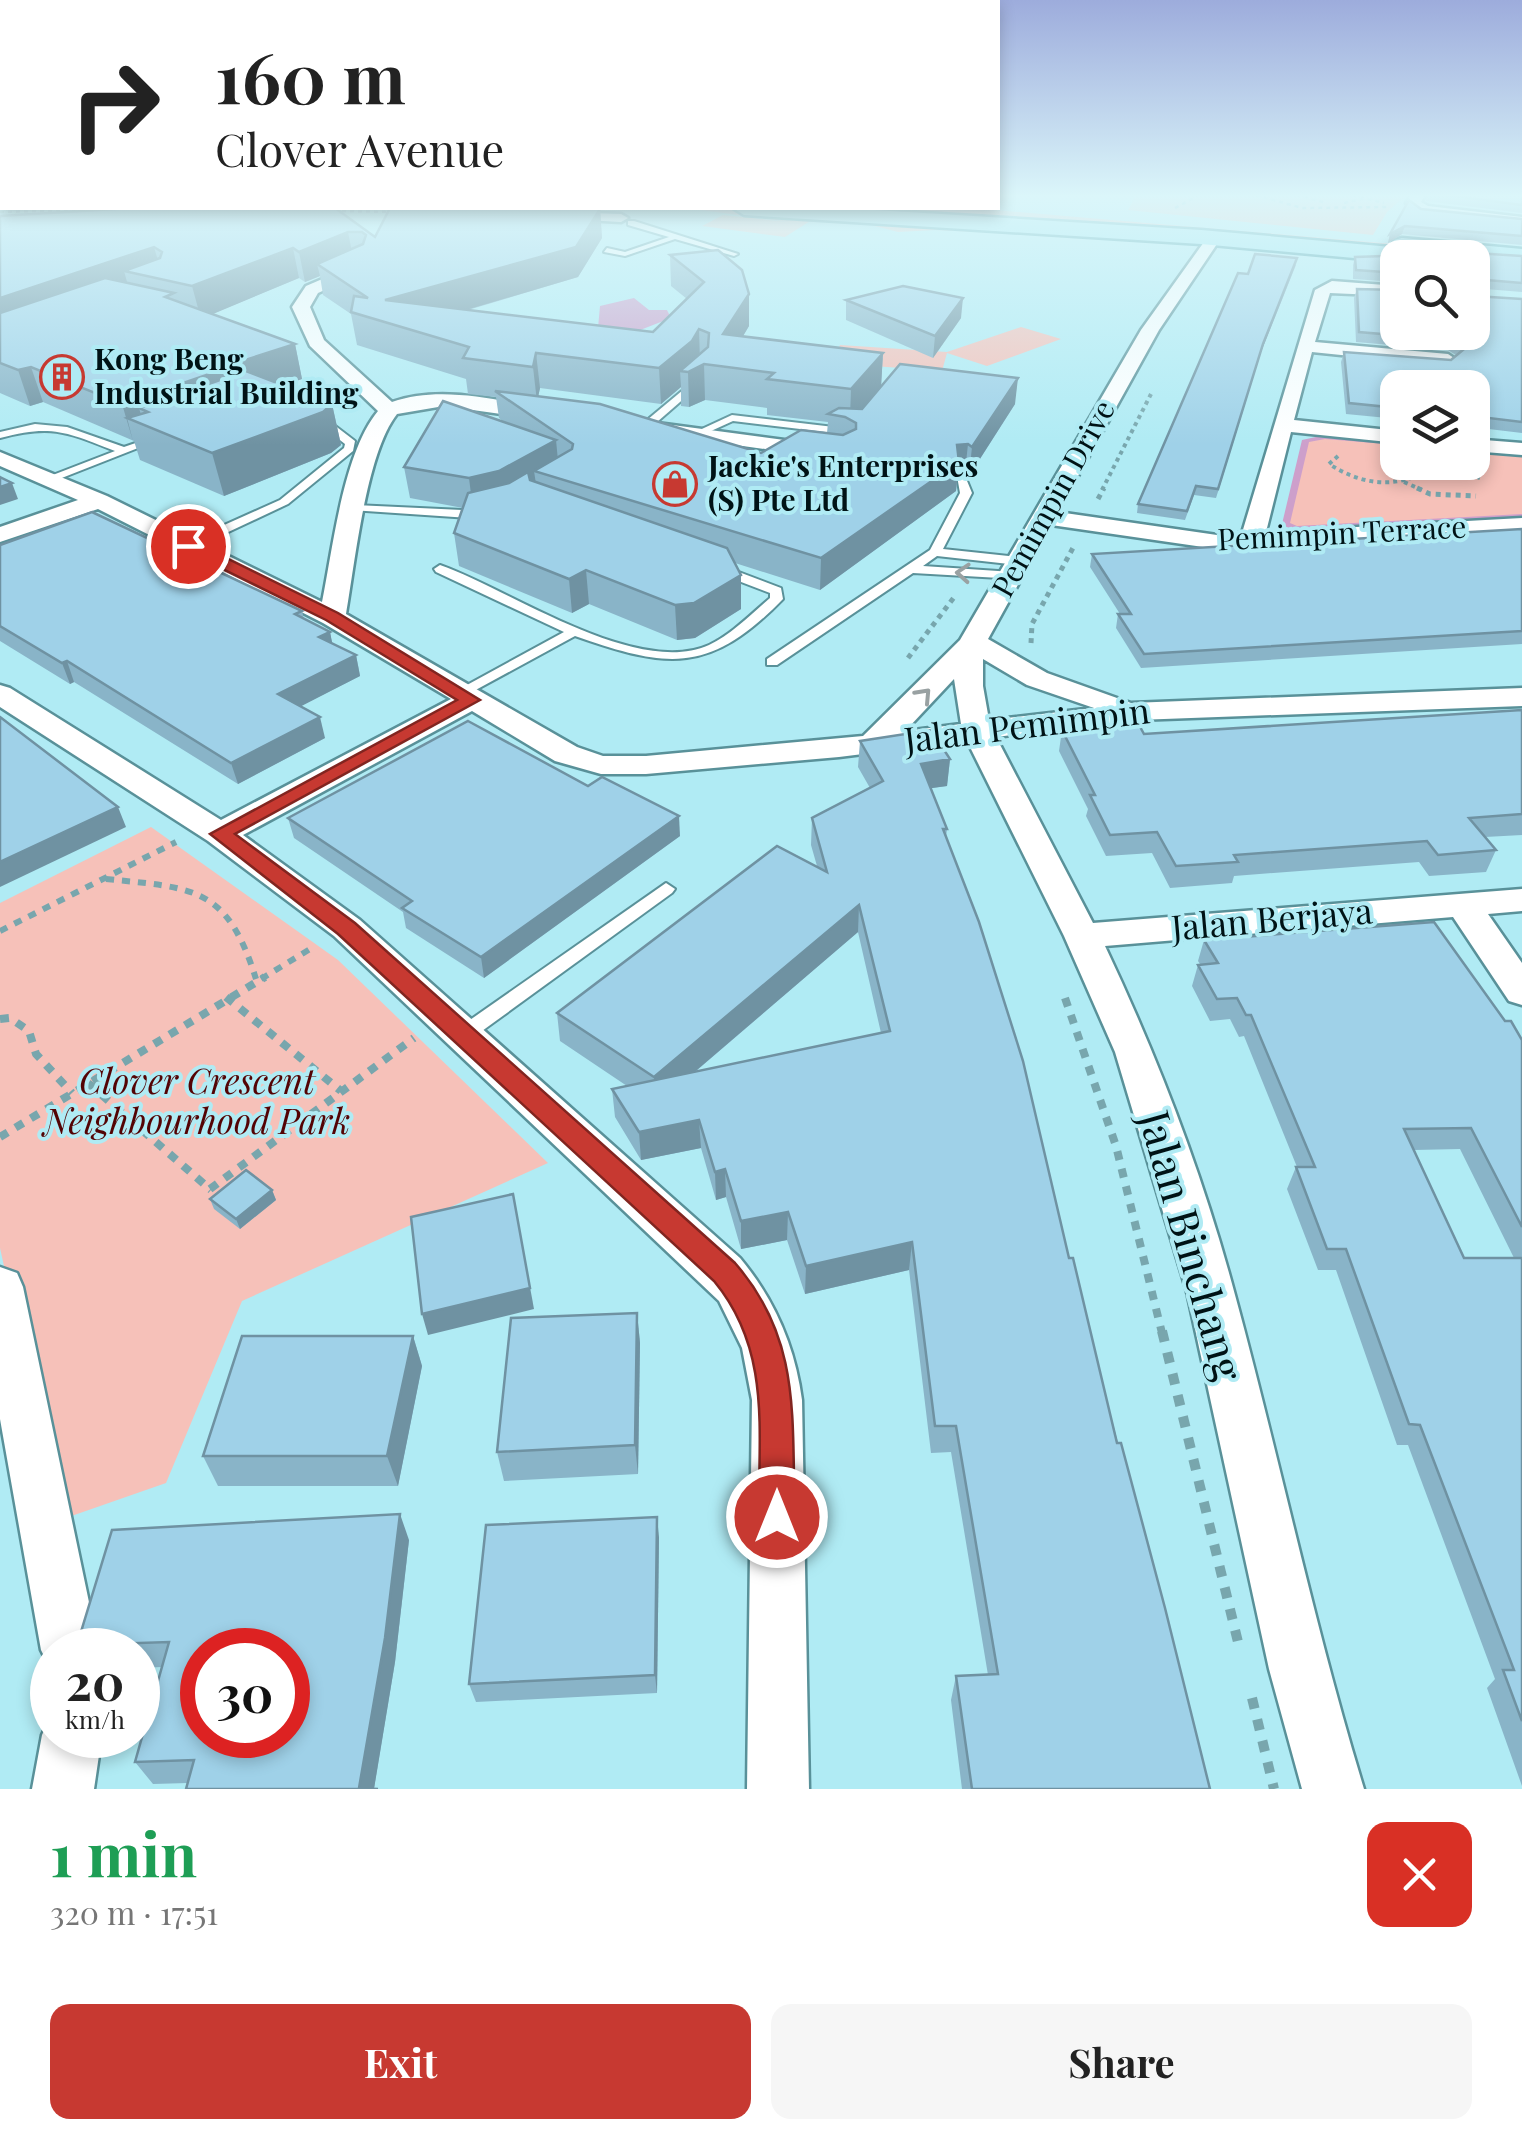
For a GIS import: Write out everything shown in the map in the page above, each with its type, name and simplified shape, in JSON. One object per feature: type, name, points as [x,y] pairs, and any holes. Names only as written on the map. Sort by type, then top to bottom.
[{"type":"street","points":[[338,278],[312,290],[301,307],[316,342],[389,410]]},
{"type":"street","name":"Pemimpin Drive","points":[[977,730],[968,694],[967,665],[974,642],[1104,406],[1185,278]]},
{"type":"street","points":[[1252,541],[1304,346],[1323,290],[1332,286],[1380,290]]},
{"type":"street","points":[[1304,346],[1448,360]]},
{"type":"street","points":[[332,617],[374,428],[389,410],[442,402],[571,417]]},
{"type":"street","points":[[635,426],[842,454]]},
{"type":"street","points":[[1282,426],[1380,434]]},
{"type":"street","points":[[1490,446],[1522,449]]},
{"type":"street","name":"Jalan Pemimpin","points":[[0,458],[98,501],[332,617],[566,754],[601,764],[680,762],[871,744],[1137,711],[1522,697]]},
{"type":"street","points":[[0,535],[71,517],[98,501]]},
{"type":"street","name":"Pemimpin Terrace","points":[[1043,517],[1217,542],[1522,525]]},
{"type":"street","points":[[871,744],[899,721],[974,642],[1036,679],[1137,711]]},
{"type":"street","points":[[0,694],[215,829],[347,928],[724,1272],[756,1315],[774,1368],[777,1400],[778,1789]]},
{"type":"street","points":[[215,829],[466,697]]},
{"type":"street","name":"Jalan Binchang","points":[[977,730],[1082,936],[1134,1052],[1210,1292],[1298,1668],[1333,1789]]},
{"type":"street","name":"Jalan Berjaya","points":[[1082,936],[1522,900]]},
{"type":"street","points":[[1463,904],[1522,992]]},
{"type":"street","points":[[0,1287],[66,1628]]},
{"type":"street","points":[[63,1789],[68,1758]]},
{"type":"lane","points":[[635,426],[702,379],[702,369]]},
{"type":"lane","points":[[188,546],[284,502],[349,449],[351,443],[313,414]]},
{"type":"lane","points":[[696,434],[732,418],[842,432],[860,429]]},
{"type":"lane","points":[[0,435],[28,426],[52,424],[124,451]]},
{"type":"lane","points":[[50,480],[161,438]]},
{"type":"lane","points":[[772,662],[934,552],[966,494],[961,478]]},
{"type":"lane","points":[[355,508],[471,518],[492,514]]},
{"type":"lane","points":[[934,552],[1016,568]]},
{"type":"lane","points":[[440,569],[572,632],[664,656],[686,656],[710,650],[777,599],[776,591],[761,584],[697,562]]},
{"type":"lane","points":[[912,570],[1016,568]]},
{"type":"lane","points":[[466,697],[572,632]]},
{"type":"lane","points":[[454,1025],[666,889]]},
{"type":"path","points":[[1031,645],[1032,624],[1159,378]]},
{"type":"path","points":[[1338,455],[1329,464],[1344,475],[1365,482],[1404,482],[1430,494],[1484,496]]},
{"type":"path","points":[[1404,482],[1408,480]]},
{"type":"path","points":[[0,931],[103,878],[215,829]]},
{"type":"path","points":[[103,878],[166,885],[196,893],[220,906],[236,920],[246,940],[256,980]]},
{"type":"path","points":[[0,1137],[347,928]]},
{"type":"path","points":[[1062,988],[1116,1146],[1241,1654]]},
{"type":"path","points":[[226,998],[341,1091]]},
{"type":"path","points":[[0,1019],[10,1018],[28,1031],[36,1054],[72,1092]]},
{"type":"path","points":[[210,1190],[341,1091],[454,1025]]},
{"type":"path","points":[[88,1083],[224,1202]]},
{"type":"path","points":[[1250,1692],[1274,1789]]},
{"type":"green space","points":[[1021,327],[1061,339],[987,366],[947,353],[942,371],[832,363],[840,345],[947,352]]},
{"type":"green space","points":[[1325,437],[1380,442],[1380,480],[1490,480],[1490,450],[1522,453],[1522,517],[1296,529],[1286,524],[1306,440]]},
{"type":"green space","name":"Clover Crescent Neighbourhood Park","points":[[151,827],[338,960],[548,1163],[242,1301],[166,1483],[60,1520],[0,1248],[0,903]]},
{"type":"shaded area","points":[[634,298],[649,310],[667,310],[671,318],[630,334],[598,328],[600,306]]},
{"type":"building","points":[[0,278],[59,278],[0,298]]},
{"type":"building","points":[[107,278],[174,293],[165,297],[295,344],[122,404],[31,367],[18,370],[0,363],[0,313]]},
{"type":"building","points":[[158,278],[212,278],[192,286]]},
{"type":"building","points":[[339,278],[463,278],[385,300],[653,332],[704,282],[700,278],[744,278],[749,294],[723,334],[883,353],[851,389],[767,379],[774,373],[704,364],[688,372],[680,371],[708,347],[709,333],[699,329],[692,341],[659,368],[536,353],[533,367],[463,358],[469,347],[351,312],[354,296],[368,298]]},
{"type":"building","points":[[1236,278],[1289,278],[1263,344],[1218,489],[1196,486],[1187,511],[1138,504]]},
{"type":"building","points":[[1490,278],[1522,278],[1522,283],[1490,280]]},
{"type":"building","points":[[903,286],[963,298],[935,336],[846,300]]},
{"type":"building","points":[[1357,289],[1380,290],[1380,334],[1359,332]]},
{"type":"building","points":[[1490,297],[1522,299],[1522,422],[1490,418],[1490,370],[1380,370],[1380,406],[1349,403],[1344,352],[1451,360],[1463,350],[1490,350]]},
{"type":"building","points":[[900,364],[1018,378],[972,447],[957,445],[959,462],[821,558],[534,471],[572,449],[573,444],[495,391],[600,404],[761,453],[801,430],[843,435],[856,429],[856,423],[845,417],[828,414],[839,408],[862,409]]},
{"type":"building","points":[[246,371],[332,404],[323,412],[212,453],[127,418],[148,412],[139,408]]},
{"type":"building","points":[[443,401],[556,440],[499,471],[469,478],[404,467]]},
{"type":"building","points":[[528,472],[530,480],[727,548],[741,575],[694,603],[675,605],[586,570],[569,579],[454,533],[468,493],[509,483]]},
{"type":"building","points":[[92,512],[302,611],[295,614],[330,632],[319,637],[356,655],[278,694],[320,717],[231,763],[67,661],[62,663],[0,626],[0,545]]},
{"type":"building","points":[[1522,529],[1522,631],[1144,654],[1118,614],[1131,614],[1092,554]]},
{"type":"building","points":[[1522,710],[1522,814],[1469,818],[1496,850],[1438,855],[1427,841],[1234,855],[1238,862],[1176,866],[1157,832],[1110,835],[1062,730],[1139,725],[1144,734]]},
{"type":"building","points":[[0,717],[118,807],[0,862]]},
{"type":"building","points":[[468,721],[588,786],[602,777],[679,816],[481,957],[402,908],[412,901],[288,818]]},
{"type":"building","points":[[931,730],[950,759],[921,764],[979,922],[1023,1061],[1069,1258],[1073,1258],[1117,1443],[1121,1443],[1210,1789],[972,1789],[956,1676],[998,1674],[956,1426],[935,1426],[912,1242],[806,1266],[788,1212],[741,1221],[725,1169],[715,1172],[699,1120],[639,1132],[612,1089],[890,1031],[859,905],[654,1077],[557,1013],[777,846],[827,872],[812,818],[883,781],[860,741]]},
{"type":"building","points":[[1434,922],[1522,1040],[1522,1227],[1471,1128],[1404,1129],[1464,1258],[1522,1258],[1522,1721],[1503,1670],[1514,1670],[1420,1425],[1409,1424],[1346,1249],[1327,1249],[1296,1167],[1315,1167],[1251,1015],[1246,1015],[1237,998],[1217,999],[1198,965],[1218,963],[1204,940]]},
{"type":"building","points":[[246,1170],[272,1190],[236,1219],[210,1199]]},
{"type":"building","points":[[513,1194],[530,1288],[422,1314],[411,1217]]},
{"type":"building","points":[[637,1313],[635,1445],[497,1452],[511,1318]]},
{"type":"building","points":[[242,1336],[413,1336],[387,1456],[203,1456]]},
{"type":"building","points":[[400,1514],[385,1638],[359,1788],[378,1789],[186,1789],[194,1760],[135,1762],[136,1758],[160,1758],[160,1674],[169,1642],[160,1642],[160,1628],[82,1628],[112,1530]]},
{"type":"building","points":[[657,1517],[655,1675],[469,1684],[486,1525]]},
{"type":"waterway","points":[[1380,442],[1325,437],[1306,440],[1286,524],[1296,529],[1522,517]]},
{"type":"place","name":"Kong Beng Industrial Building","points":[[62,377]]},
{"type":"place","name":"Jackie's Enterprises (S) Pte Ltd","points":[[675,484]]},
{"type":"route","points":[[188,546],[332,617],[470,700],[220,834],[347,928],[724,1272],[742,1293],[756,1315],[774,1368],[777,1517]]}]
